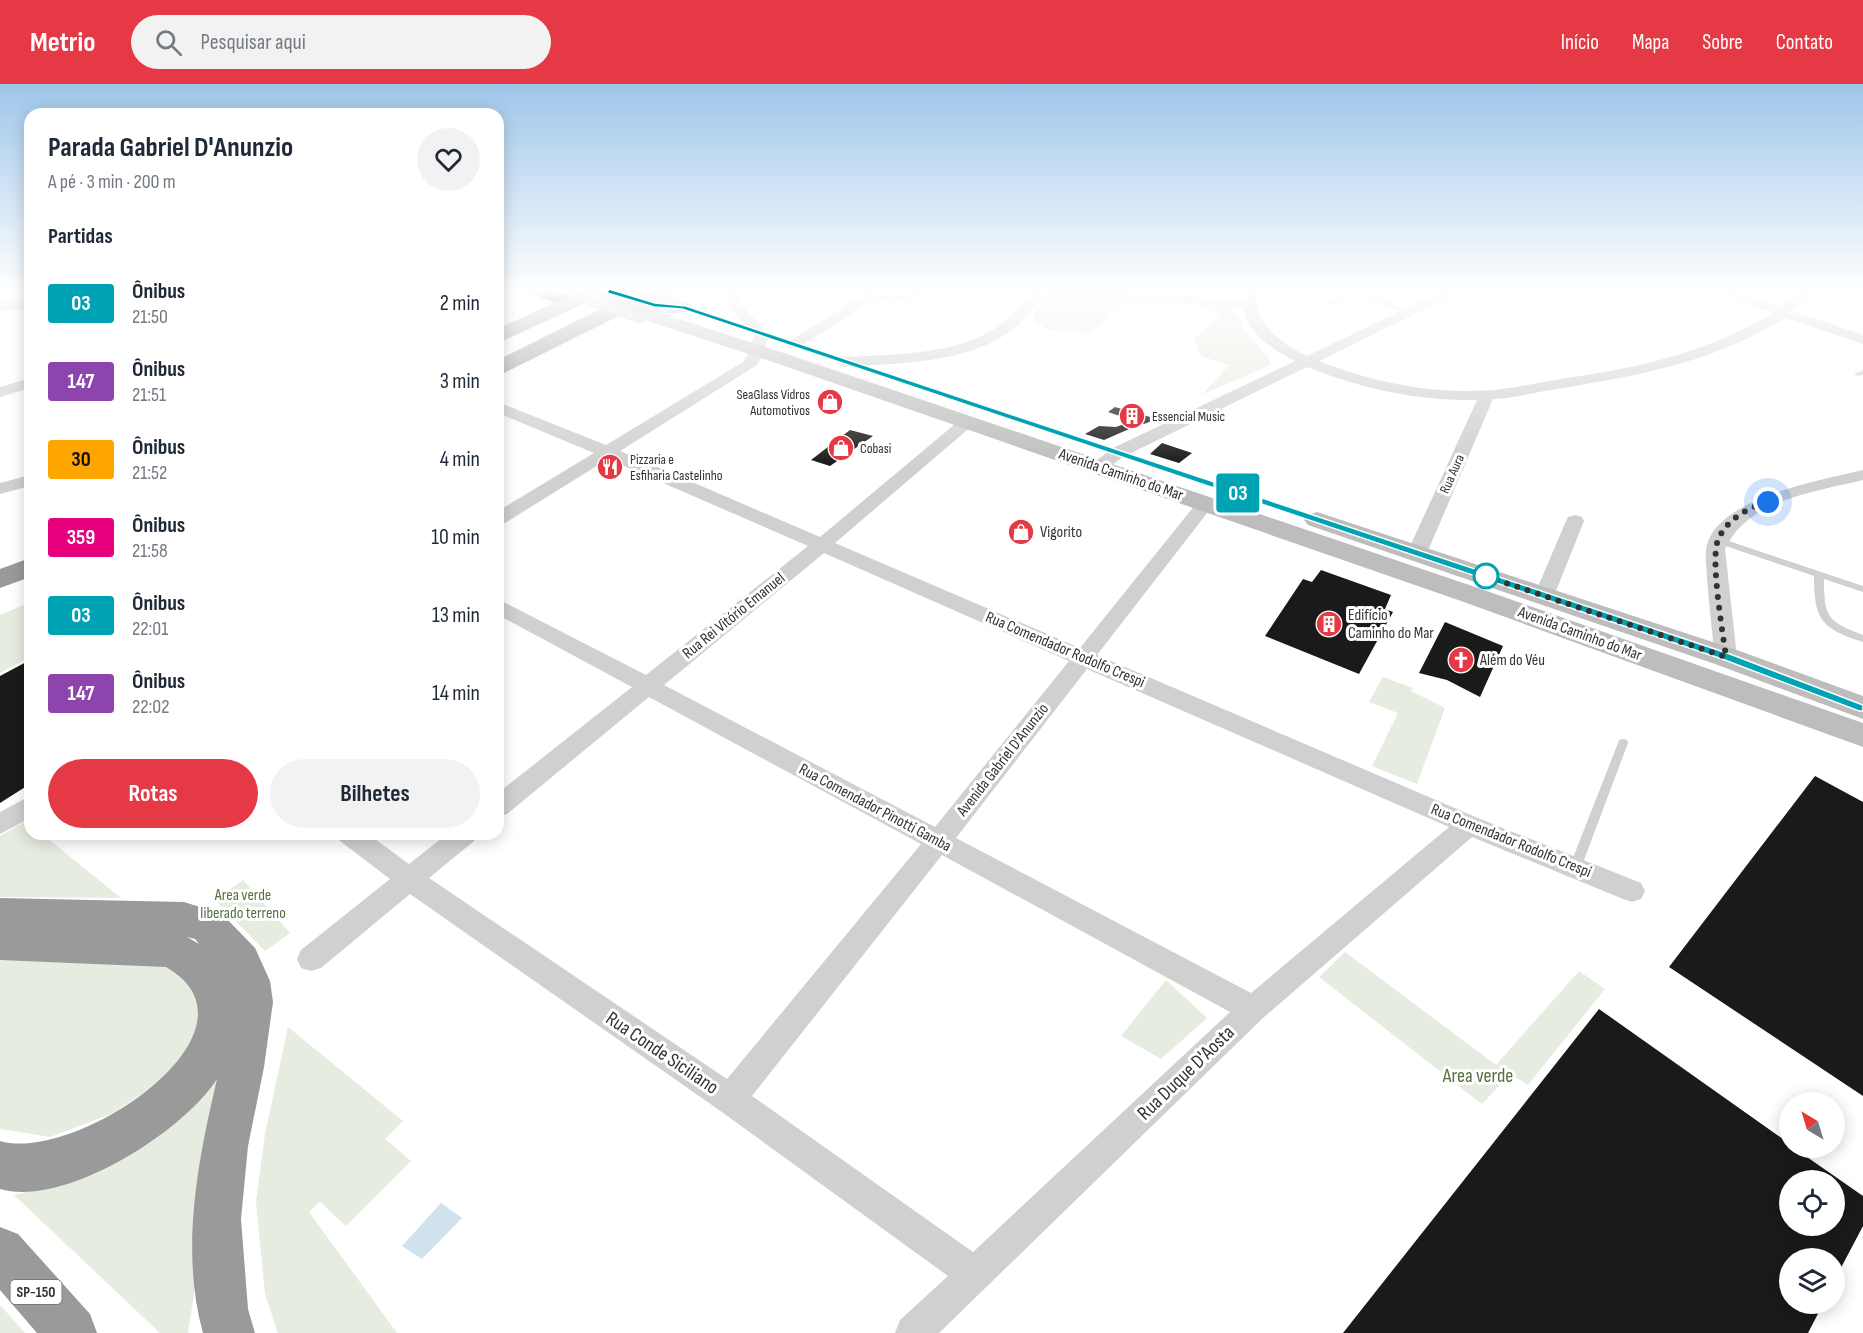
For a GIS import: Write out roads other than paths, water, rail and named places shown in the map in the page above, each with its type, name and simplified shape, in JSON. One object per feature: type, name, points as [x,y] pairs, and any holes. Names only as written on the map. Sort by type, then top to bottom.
[{"type":"highway","points":[[504,366],[543,349]]},
{"type":"highway","points":[[0,573],[24,567]]},
{"type":"highway","points":[[0,579],[24,569]]},
{"type":"highway","points":[[0,601],[24,591]]},
{"type":"highway","points":[[0,915],[184,919],[208,926],[241,961],[249,981],[252,1002],[242,1067],[225,1146],[217,1219],[222,1309],[230,1333]]},
{"type":"highway","points":[[0,942],[172,950],[194,963],[212,986],[217,999],[219,1020],[210,1047],[198,1070],[151,1116],[73,1160],[38,1167],[0,1165]]},
{"type":"highway","name":"SP-150","points":[[0,1252],[71,1333]]},
{"type":"main road","name":"Avenida Caminho do Mar","points":[[779,349],[967,422],[1107,460],[1417,553],[1726,657],[1863,708]]},
{"type":"main road","name":"Avenida Caminho do Mar","points":[[806,349],[1107,460],[1205,504],[1863,735]]},
{"type":"main road","points":[[1674,668],[1709,675],[1724,665],[1727,661],[1726,657]]},
{"type":"street","points":[[504,515],[743,369],[753,360],[757,349]]},
{"type":"street","points":[[844,362],[926,354],[946,349]]},
{"type":"street","points":[[1283,349],[1324,370],[1369,382],[1441,393],[1486,396],[1618,376],[1667,365],[1711,349]]},
{"type":"street","points":[[1107,460],[1332,349]]},
{"type":"street","points":[[8,376],[24,383]]},
{"type":"street","points":[[0,392],[24,385]]},
{"type":"street","name":"Rua Aura","points":[[1417,553],[1486,396]]},
{"type":"street","name":"Rua Comendador Rodolfo Crespi","points":[[504,409],[1469,825],[1632,891]]},
{"type":"street","name":"Rua Rei Vitório Emanuel","points":[[504,802],[822,545],[967,422]]},
{"type":"street","points":[[1726,657],[1715,559],[1718,540],[1729,523],[1752,507],[1863,475]]},
{"type":"street","points":[[1,486],[24,481]]},
{"type":"street","name":"Avenida Gabriel D'Anunzio","points":[[730,1099],[939,841],[1205,504]]},
{"type":"street","points":[[1544,596],[1575,521]]},
{"type":"street","name":"Rua Comendador Pinotti Gamba","points":[[504,609],[1253,1009]]},
{"type":"street","points":[[0,824],[24,810]]},
{"type":"street","name":"Rua Duque D'Aosta","points":[[913,1333],[1253,1009],[1469,825]]},
{"type":"street","name":"Rua Conde Siciliano","points":[[357,840],[409,879],[730,1099],[974,1274]]},
{"type":"street","points":[[311,959],[458,840]]},
{"type":"lane","points":[[1718,540],[1863,589]]},
{"type":"lane","points":[[1819,574],[1819,610],[1826,621],[1838,629],[1863,639]]},
{"type":"lane","points":[[1575,868],[1623,743]]},
{"type":"water","points":[[441,1203],[462,1218],[422,1259],[402,1246]]},
{"type":"place","name":"SeaGlass Vidros Automotivos","points":[[830,402]]},
{"type":"place","name":"Essencial Music","points":[[1132,416]]},
{"type":"place","name":"Cobasi","points":[[841,448]]},
{"type":"place","name":"Pizzaria e Esfiharia Castelinho","points":[[610,467]]},
{"type":"place","name":"Vigorito","points":[[1021,532]]},
{"type":"place","name":"Edifício Caminho do Mar","points":[[1329,624]]},
{"type":"place","name":"Além do Véu","points":[[1461,660]]},
{"type":"park label","name":"Area verde liberado terreno","points":[[243,904]]},
{"type":"park label","name":"Area verde","points":[[1478,1076]]}]
